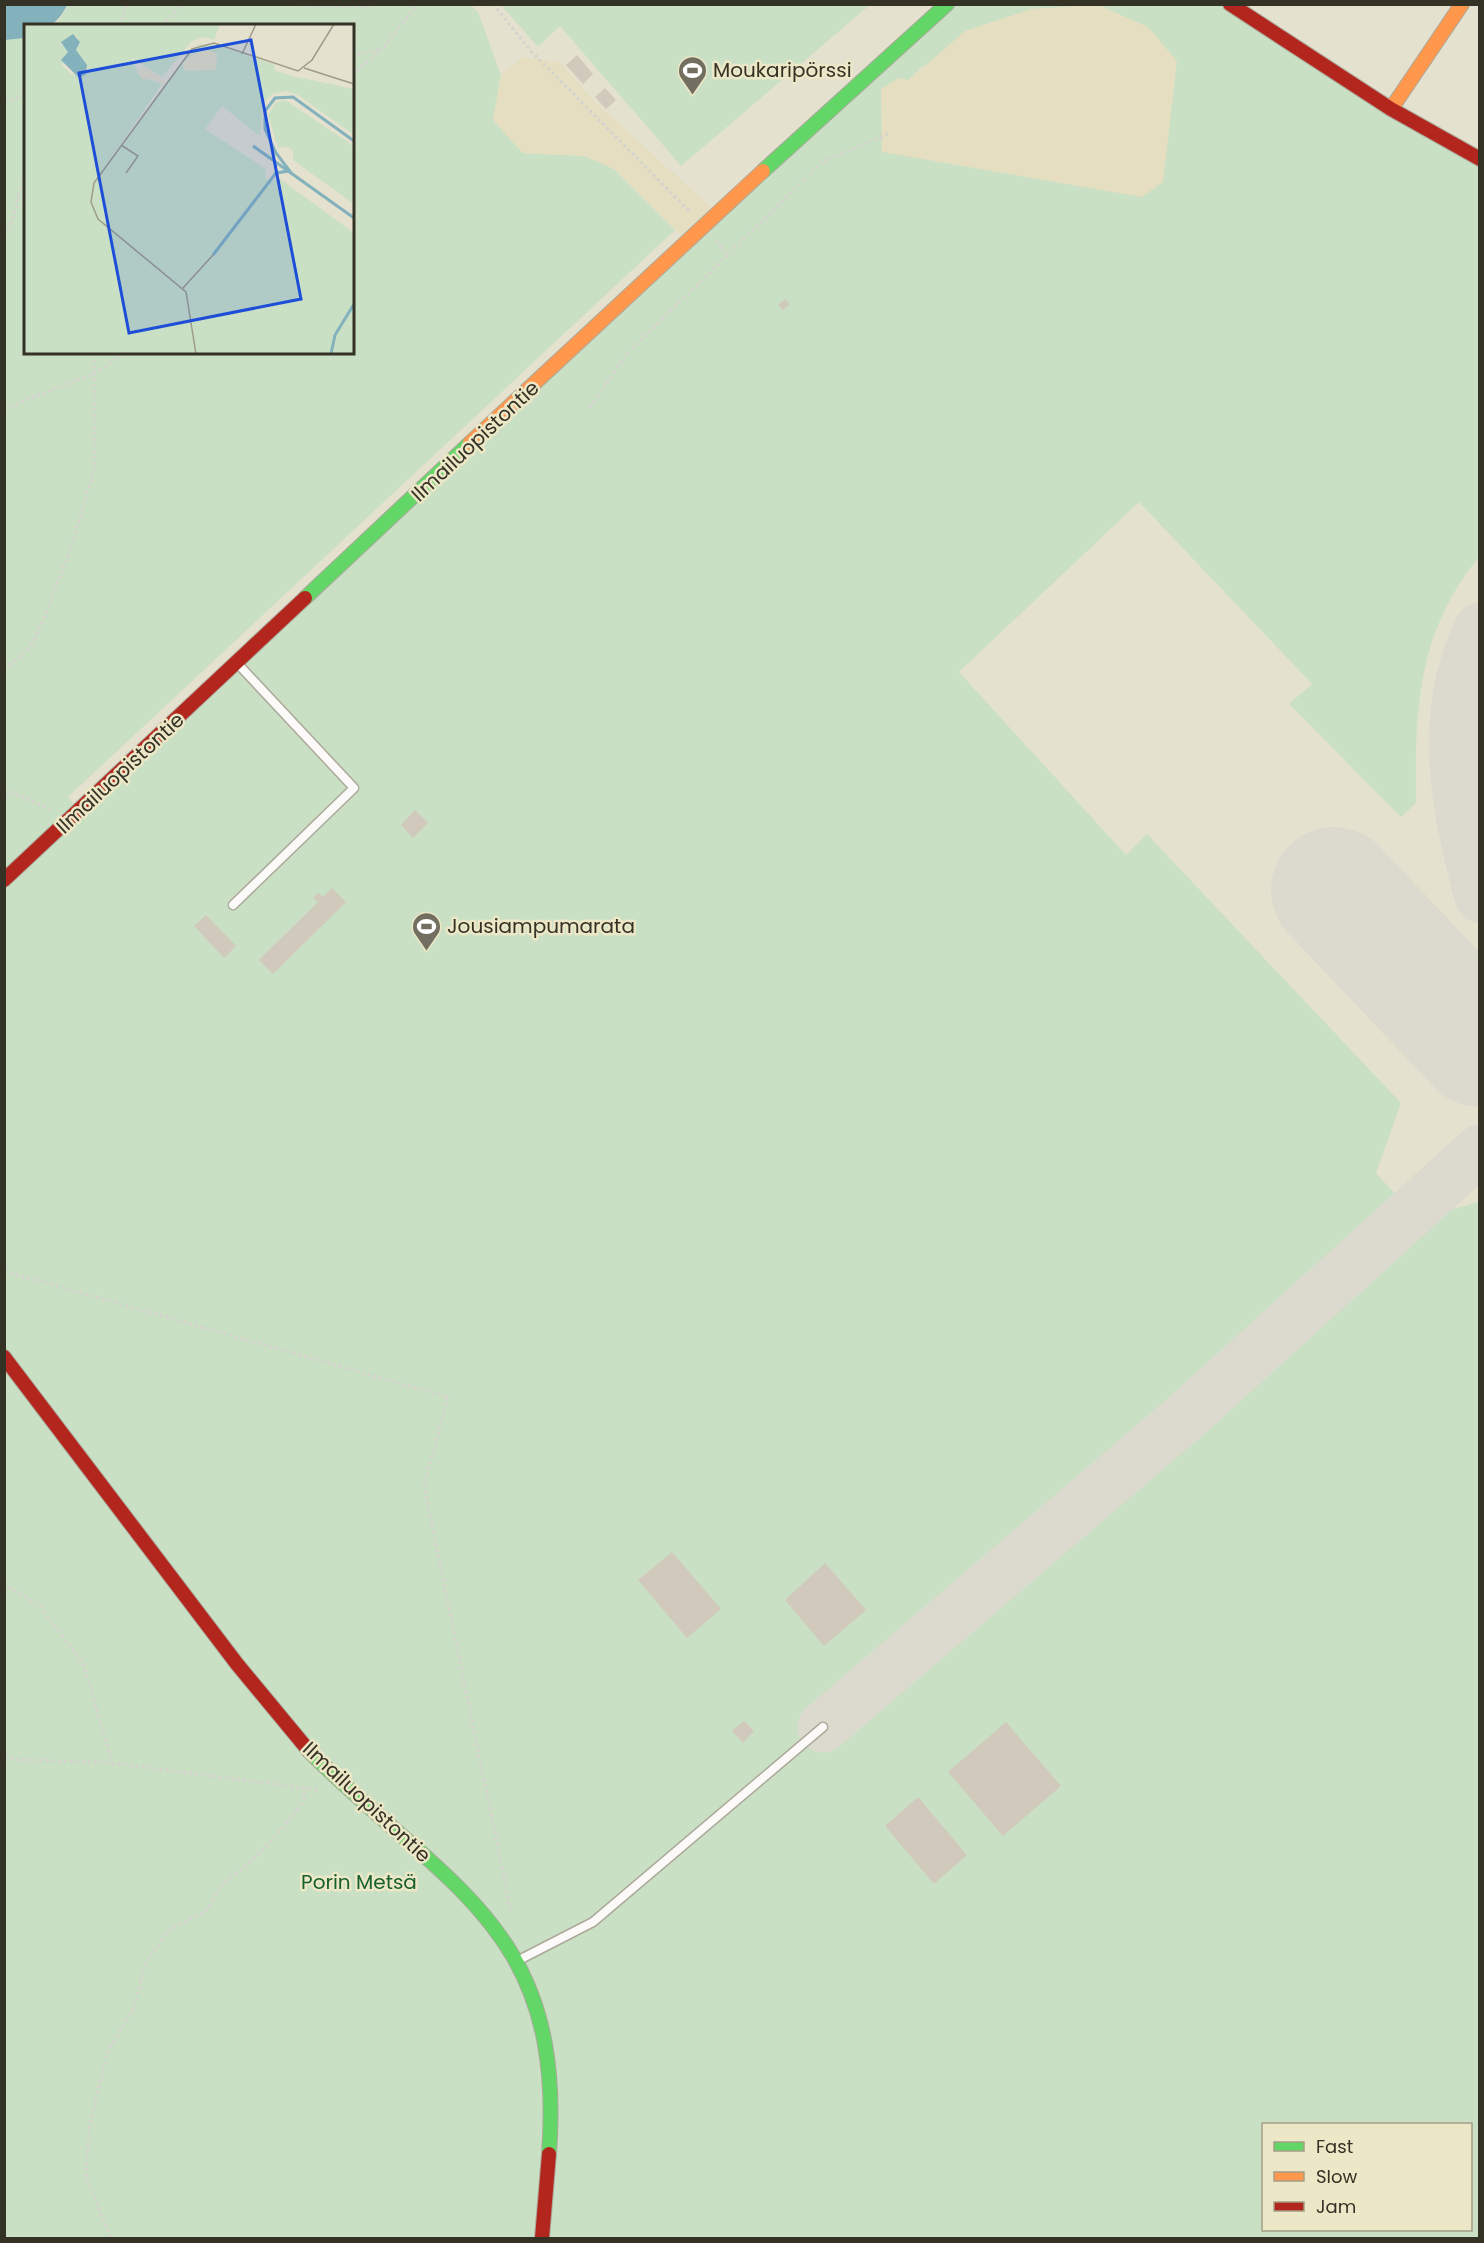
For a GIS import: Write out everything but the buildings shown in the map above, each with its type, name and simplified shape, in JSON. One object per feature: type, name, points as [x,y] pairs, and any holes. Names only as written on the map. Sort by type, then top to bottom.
[{"type":"street","name":"Ilmailuopistontie","points":[[4,880],[238,664],[703,225],[947,4]]},
{"type":"street","points":[[1230,4],[1391,109],[1479,159]]},
{"type":"street","points":[[1391,109],[1462,4]]},
{"type":"street","name":"Ilmailuopistontie","points":[[4,1357],[230,1656],[305,1747],[341,1784],[471,1898],[518,1960],[534,1997],[543,2028],[551,2073],[550,2141],[542,2238]]},
{"type":"lane","points":[[233,905],[354,789],[238,664]]},
{"type":"lane","points":[[518,1960],[594,1922],[823,1727]]},
{"type":"path","points":[[121,24],[127,4]]},
{"type":"path","points":[[164,24],[182,4]]},
{"type":"path","points":[[276,4],[359,7],[377,4]]},
{"type":"path","points":[[354,73],[383,48],[418,4]]},
{"type":"path","points":[[493,4],[531,51],[703,225]]},
{"type":"path","points":[[354,55],[383,48]]},
{"type":"path","points":[[4,100],[24,96]]},
{"type":"path","points":[[591,408],[625,356],[822,162],[890,133]]},
{"type":"path","points":[[4,235],[13,219],[24,175]]},
{"type":"path","points":[[4,669],[30,648],[43,621],[91,482],[94,471],[92,398],[95,373],[94,354]]},
{"type":"path","points":[[4,409],[95,373],[123,354]]},
{"type":"path","points":[[4,794],[10,792],[70,818]]},
{"type":"path","points":[[4,1271],[448,1397],[424,1486],[512,1914]]},
{"type":"path","points":[[4,1584],[39,1605],[84,1665],[112,1763]]},
{"type":"path","points":[[4,1759],[112,1763],[305,1787],[304,1800],[279,1831],[260,1852],[222,1885],[207,1910],[168,1931],[145,1964],[134,2008],[107,2053],[88,2127],[86,2176],[111,2238]]},
{"type":"green space","name":"Porin Metsä","points":[[67,5],[471,5],[478,12],[501,75],[493,120],[523,153],[585,156],[614,169],[675,230],[68,797],[79,810],[947,5],[1098,5],[1230,5],[1479,159],[1479,557],[1458,585],[1443,614],[1424,673],[1417,736],[1416,803],[1401,817],[1289,704],[1312,684],[1139,502],[959,672],[1126,855],[1147,834],[1401,1103],[1376,1173],[1418,1219],[1479,1202],[1479,2238],[5,2238],[4,40],[24,38],[24,354],[354,354],[354,24],[53,24],[59,20]],"holes":[[[1098,5],[1147,27],[881,89],[909,80],[920,68],[1032,9]]]},
{"type":"green space","name":"Moukaripörssi","points":[[501,5],[870,5],[681,166],[560,26],[538,47]]},
{"type":"sand","points":[[1098,5],[1148,27],[1177,61],[1163,182],[1142,197],[882,152],[881,89],[899,78],[909,80],[965,31],[1032,9]]},
{"type":"sand","points":[[524,57],[560,62],[589,96],[717,213],[687,241],[614,169],[585,156],[523,153],[493,120],[501,75]]},
{"type":"water","points":[[5,4],[67,5],[55,22],[24,24],[24,38],[5,40]]},
{"type":"taxiway","points":[[1480,628],[1467,660],[1458,694],[1455,727],[1458,796],[1480,897]]},
{"type":"taxiway","points":[[823,1727],[1184,1418],[1480,1150]]},
{"type":"runway","points":[[1334,890],[1480,1044]]},
{"type":"traffic: fast","points":[[763,171],[947,4]]},
{"type":"traffic: fast","points":[[305,598],[470,443]]},
{"type":"traffic: fast","points":[[309,1751],[450,1879],[487,1919],[517,1963],[538,2015],[549,2077],[549,2154]]},
{"type":"traffic: slow","points":[[1391,109],[1462,4]]},
{"type":"traffic: slow","points":[[470,443],[763,171]]},
{"type":"traffic: jam","points":[[1230,4],[1391,109],[1480,159]]},
{"type":"traffic: jam","points":[[4,880],[305,598]]},
{"type":"traffic: jam","points":[[4,1357],[237,1664],[309,1751]]},
{"type":"traffic: jam","points":[[542,2238],[549,2154]]},
{"type":"place","name":"Moukaripörssi","points":[[692,96]]},
{"type":"place","name":"Jousiampumarata","points":[[426,952]]}]
